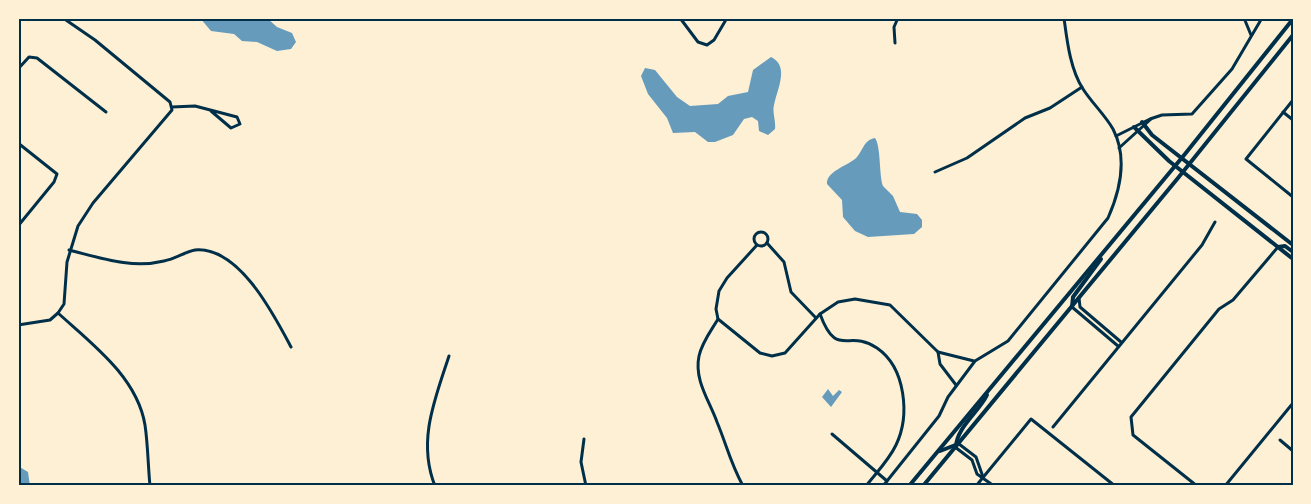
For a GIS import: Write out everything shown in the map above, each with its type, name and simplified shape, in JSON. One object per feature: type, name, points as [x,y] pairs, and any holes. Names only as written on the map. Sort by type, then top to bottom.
[{"type":"main road","points":[[909,486],[1182,158],[1293,19]]},
{"type":"main road","points":[[923,486],[1190,164],[1293,35]]},
{"type":"main road","points":[[1143,124],[1182,158],[1293,245]]},
{"type":"main road","points":[[1134,127],[1175,166],[1293,259]]},
{"type":"main road","points":[[1278,247],[1285,246],[1293,252]]},
{"type":"main road","points":[[1072,307],[1073,297],[1097,267],[1104,252]]},
{"type":"main road","points":[[956,445],[958,434],[982,406],[990,389]]},
{"type":"main road","points":[[935,455],[956,445]]},
{"type":"street","points":[[63,18],[95,40],[172,107],[195,106],[237,117],[240,124],[231,128],[211,111]]},
{"type":"street","points":[[680,18],[698,42],[707,45],[714,40],[728,18]]},
{"type":"street","points":[[896,43],[894,27],[898,18]]},
{"type":"street","points":[[883,486],[939,416],[956,385],[975,361],[1008,341],[1108,218],[1118,196],[1121,173],[1116,136],[1082,87],[1070,53],[1064,18]]},
{"type":"street","points":[[1244,18],[1251,34]]},
{"type":"street","points":[[1116,136],[1152,118],[1192,114],[1232,69],[1262,18]]},
{"type":"street","points":[[18,69],[28,57],[37,58],[106,112]]},
{"type":"street","points":[[934,172],[967,158],[1025,118],[1050,108],[1082,87]]},
{"type":"street","points":[[1293,100],[1246,159],[1293,197]]},
{"type":"street","points":[[18,325],[50,320],[58,313],[66,296],[69,250],[78,226],[93,203],[170,116],[172,107]]},
{"type":"street","points":[[1283,112],[1293,120]]},
{"type":"street","points":[[1119,148],[1138,133],[1143,124]]},
{"type":"street","points":[[18,143],[57,174],[54,182],[18,226]]},
{"type":"street","points":[[1053,427],[1202,245],[1215,222]]},
{"type":"street","points":[[757,245],[753,237],[758,232],[767,234],[767,243],[784,262],[791,292],[816,318]]},
{"type":"street","points":[[744,486],[729,461],[718,423],[700,384],[699,357],[703,344],[718,319],[716,302],[719,291],[757,245],[767,243]]},
{"type":"street","points":[[1197,486],[1133,435],[1131,417],[1219,309],[1233,300],[1278,247]]},
{"type":"street","points":[[69,250],[114,262],[140,264],[165,261],[195,250],[217,254],[232,264],[252,284],[273,313],[291,347]]},
{"type":"street","points":[[718,319],[760,353],[775,356],[792,348],[820,314],[838,302],[855,298],[890,305],[938,352],[975,361]]},
{"type":"street","points":[[1079,298],[1080,307],[1120,344]]},
{"type":"street","points":[[1072,307],[1120,344]]},
{"type":"street","points":[[58,313],[115,366],[132,390],[145,424],[150,486]]},
{"type":"street","points":[[820,314],[831,337],[840,341],[865,342],[877,348],[890,362],[899,379],[903,399],[902,427],[893,451],[866,486]]},
{"type":"street","points":[[938,352],[940,364],[956,385]]},
{"type":"street","points":[[435,486],[429,472],[428,429],[431,410],[449,356]]},
{"type":"street","points":[[1225,486],[1293,403]]},
{"type":"street","points":[[976,486],[1031,419],[1115,486]]},
{"type":"street","points":[[832,434],[887,481]]},
{"type":"street","points":[[584,439],[581,462],[586,486]]},
{"type":"street","points":[[1280,440],[1293,451]]},
{"type":"street","points":[[956,445],[976,458],[983,477],[994,486]]},
{"type":"water","points":[[200,18],[267,18],[277,27],[292,33],[296,42],[291,49],[277,51],[257,42],[242,41],[234,34],[211,31]]},
{"type":"water","points":[[771,57],[780,66],[781,78],[774,108],[775,129],[768,135],[759,131],[758,121],[752,117],[744,119],[733,135],[715,142],[708,142],[695,132],[673,133],[667,118],[648,94],[641,76],[645,68],[655,70],[677,97],[690,106],[718,104],[728,96],[748,92],[753,70]]},
{"type":"water","points":[[875,138],[883,186],[893,196],[900,212],[917,214],[922,220],[922,227],[914,234],[868,237],[855,231],[843,217],[842,200],[827,184],[833,173],[855,159],[866,144]]},
{"type":"water","points":[[828,389],[833,396],[839,390],[842,392],[831,407],[822,397]]},
{"type":"water","points":[[18,466],[28,472],[30,486],[18,486]]}]
